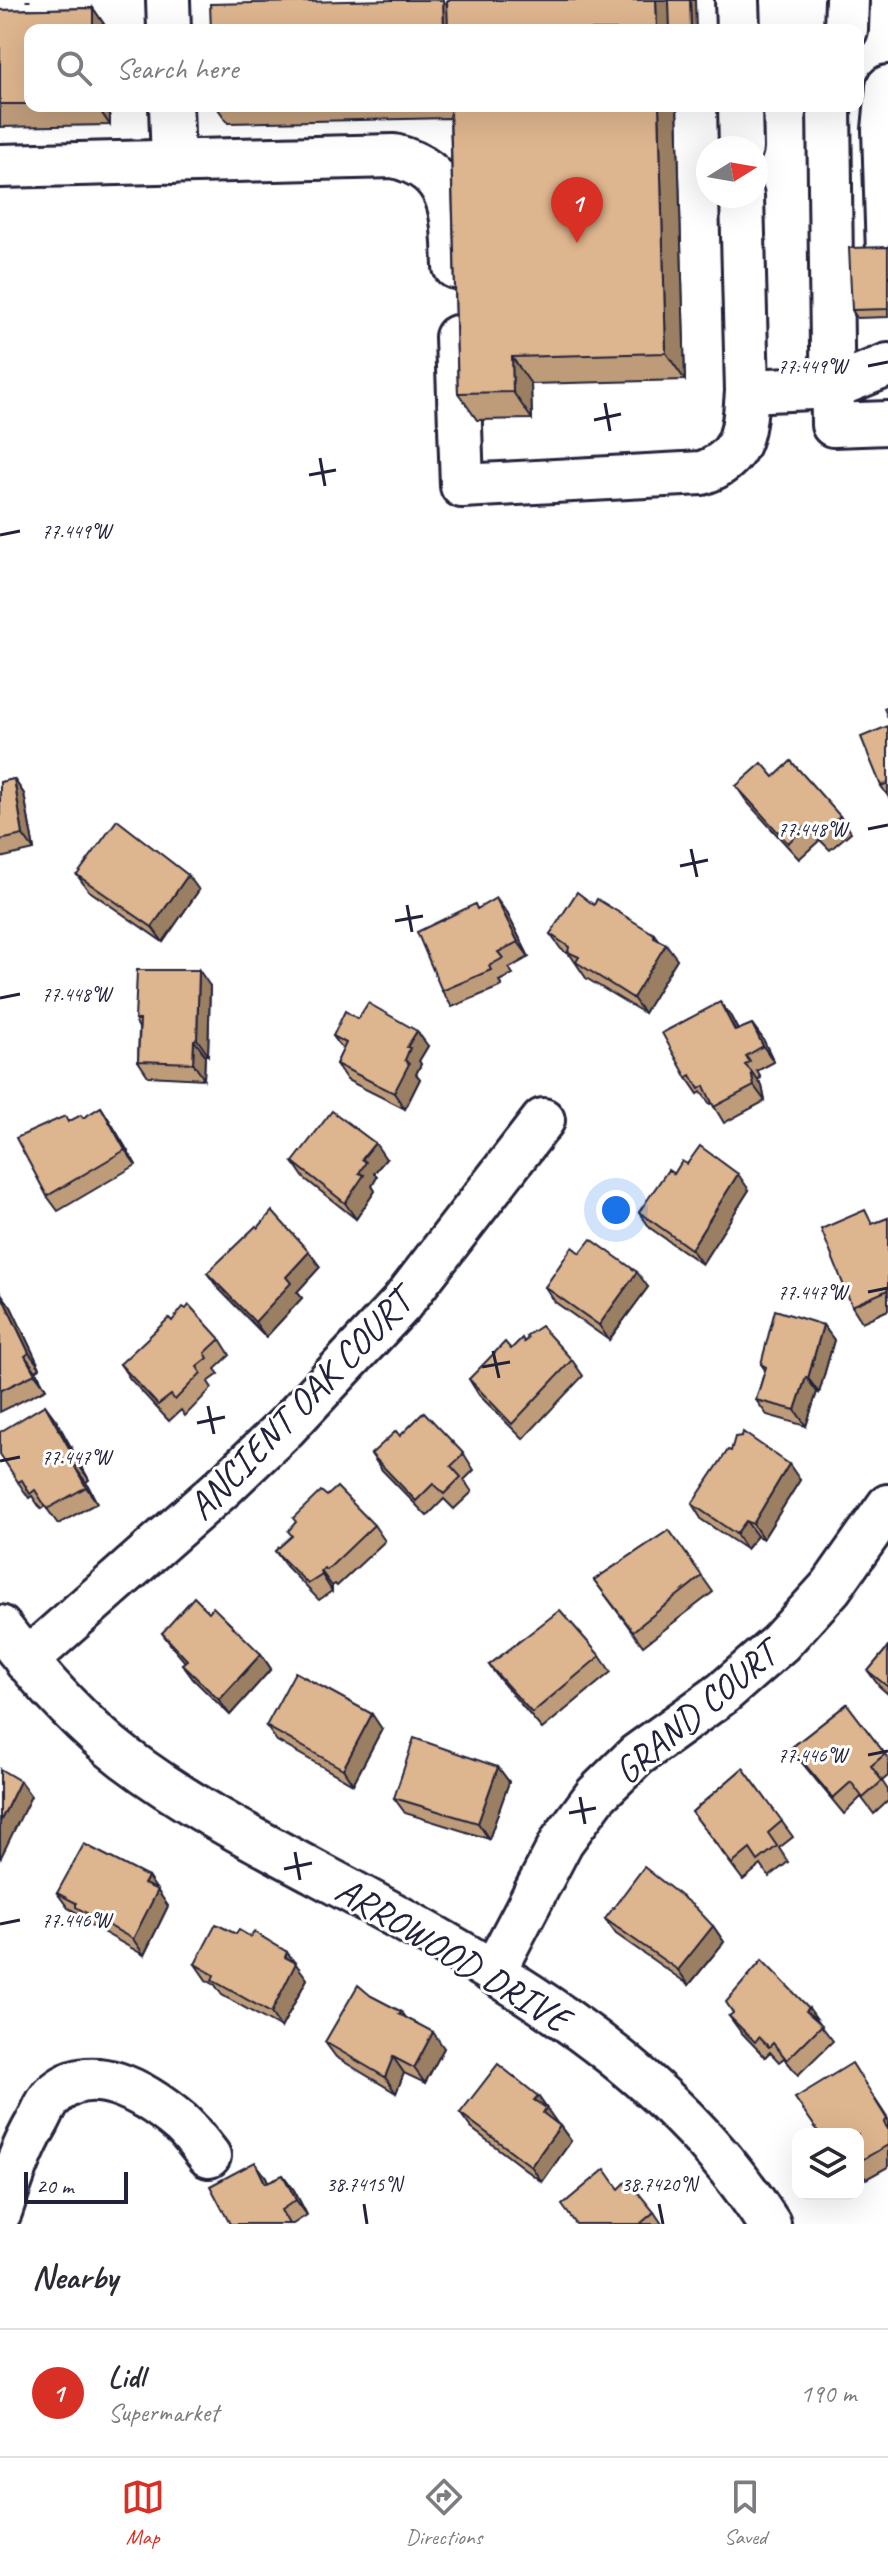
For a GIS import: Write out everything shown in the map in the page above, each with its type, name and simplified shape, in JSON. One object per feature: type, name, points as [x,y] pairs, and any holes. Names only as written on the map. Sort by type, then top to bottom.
[{"type":"street","points":[[168,0],[169,24]]},
{"type":"street","points":[[737,0],[738,24]]},
{"type":"street","points":[[846,24],[847,0]]},
{"type":"street","points":[[888,87],[884,130],[888,254]]},
{"type":"street","points":[[171,112],[173,162]]},
{"type":"street","points":[[740,112],[741,136]]},
{"type":"street","points":[[829,112],[833,425],[888,423]]},
{"type":"street","points":[[0,166],[394,156],[417,165],[443,187],[453,215],[462,486],[702,473],[720,467],[732,457],[743,429],[747,391],[742,208]]},
{"type":"street","points":[[747,391],[833,387],[888,365]]},
{"type":"street","name":"ANCIENT OAK COURT","points":[[26,1661],[223,1487],[286,1427],[401,1304],[543,1120]]},
{"type":"street","name":"GRAND COURT","points":[[494,1971],[562,1841],[596,1795],[637,1755],[723,1693],[780,1643],[831,1587],[888,1506]]},
{"type":"street","name":"ARROWOOD DRIVE","points":[[0,1627],[26,1661],[123,1757],[198,1809],[494,1971],[560,2014],[631,2070],[697,2132],[745,2186],[769,2224]]},
{"type":"street","points":[[0,2212],[21,2150],[50,2099],[69,2084],[90,2078],[110,2081],[151,2100],[183,2125],[209,2156]]},
{"type":"path","points":[[28,0],[28,11]]},
{"type":"building","points":[[443,0],[444,24],[211,24],[210,4]]},
{"type":"building","points":[[447,0],[656,0],[657,24],[448,24]]},
{"type":"building","points":[[690,0],[691,24],[670,24],[669,2]]},
{"type":"building","points":[[93,8],[93,24],[24,24],[24,104],[0,104],[0,10]]},
{"type":"building","points":[[450,112],[659,112],[666,353],[512,357],[513,392],[458,393]]},
{"type":"building","points":[[888,247],[888,309],[852,310],[849,248]]},
{"type":"building","points":[[888,726],[888,783],[881,786],[861,737]]},
{"type":"building","points":[[791,761],[840,816],[819,835],[809,824],[788,843],[736,786],[762,763],[774,777]]},
{"type":"building","points":[[14,779],[23,835],[0,840],[0,782]]},
{"type":"building","points":[[117,820],[188,875],[152,927],[77,875]]},
{"type":"building","points":[[577,892],[594,905],[597,899],[666,944],[633,998],[576,962],[579,957],[568,952],[569,947],[550,934]]},
{"type":"building","points":[[496,898],[518,942],[498,952],[503,958],[489,966],[491,970],[442,991],[417,932],[475,904],[477,909]]},
{"type":"building","points":[[137,970],[199,970],[197,1039],[194,1040],[193,1063],[138,1061],[140,1020],[135,1020]]},
{"type":"building","points":[[720,1002],[735,1031],[752,1024],[763,1046],[746,1056],[750,1062],[745,1065],[751,1071],[754,1086],[714,1107],[704,1086],[699,1089],[691,1075],[687,1078],[662,1033]]},
{"type":"building","points":[[368,1003],[417,1031],[407,1047],[410,1048],[405,1060],[409,1064],[394,1093],[336,1064],[346,1043],[333,1036],[345,1011],[358,1019]]},
{"type":"building","points":[[101,1107],[125,1150],[47,1196],[16,1138],[65,1116],[68,1122],[81,1115],[83,1118]]},
{"type":"building","points":[[332,1111],[375,1143],[362,1159],[366,1162],[359,1173],[364,1175],[345,1203],[293,1162]]},
{"type":"building","points":[[700,1146],[738,1174],[691,1249],[639,1212],[668,1170],[674,1174],[682,1161],[687,1164]]},
{"type":"building","points":[[865,1210],[872,1224],[888,1218],[888,1290],[852,1306],[821,1229]]},
{"type":"building","points":[[272,1211],[309,1252],[286,1277],[291,1283],[255,1322],[207,1273],[256,1226],[258,1228]]},
{"type":"building","points":[[591,1239],[637,1272],[599,1325],[545,1287],[572,1247],[580,1253]]},
{"type":"building","points":[[0,1292],[29,1353],[25,1356],[35,1374],[0,1391]]},
{"type":"building","points":[[189,1305],[220,1339],[205,1353],[208,1358],[197,1367],[201,1373],[175,1400],[171,1395],[158,1405],[120,1364],[169,1318],[172,1321],[183,1307],[186,1309]]},
{"type":"building","points":[[775,1310],[823,1325],[795,1410],[756,1400],[766,1367],[761,1364]]},
{"type":"building","points":[[541,1326],[572,1360],[512,1424],[469,1379],[505,1342],[511,1349]]},
{"type":"building","points":[[45,1405],[78,1464],[75,1467],[86,1487],[47,1509],[35,1490],[30,1494],[22,1480],[18,1482],[0,1454],[0,1432]]},
{"type":"building","points":[[424,1412],[464,1454],[451,1466],[461,1477],[444,1494],[433,1484],[416,1501],[371,1454],[396,1431],[400,1436]]},
{"type":"building","points":[[743,1432],[789,1464],[753,1524],[746,1521],[736,1534],[692,1504],[728,1450],[731,1451],[735,1437],[742,1436]]},
{"type":"building","points":[[337,1487],[374,1525],[327,1570],[324,1568],[322,1575],[308,1584],[275,1551],[292,1536],[288,1531],[296,1522],[293,1518],[321,1491],[327,1496]]},
{"type":"building","points":[[669,1530],[702,1576],[633,1631],[594,1580]]},
{"type":"building","points":[[194,1597],[209,1612],[213,1607],[261,1654],[219,1700],[182,1664],[187,1660],[162,1633]]},
{"type":"building","points":[[560,1610],[600,1656],[532,1713],[489,1665]]},
{"type":"building","points":[[888,1647],[888,1687],[868,1671]]},
{"type":"building","points":[[295,1672],[372,1714],[343,1769],[266,1726]]},
{"type":"building","points":[[847,1704],[885,1754],[871,1766],[882,1781],[863,1798],[851,1782],[833,1798],[791,1748]]},
{"type":"building","points":[[414,1738],[498,1767],[478,1823],[394,1798]]},
{"type":"building","points":[[743,1768],[782,1821],[768,1833],[777,1846],[758,1861],[750,1849],[732,1864],[692,1812]]},
{"type":"building","points":[[0,1769],[20,1781],[0,1822]]},
{"type":"building","points":[[84,1844],[148,1877],[144,1884],[158,1890],[133,1939],[57,1893]]},
{"type":"building","points":[[644,1867],[696,1908],[713,1926],[678,1970],[605,1919]]},
{"type":"building","points":[[216,1924],[236,1934],[239,1930],[251,1937],[254,1932],[287,1952],[285,1957],[296,1963],[271,2013],[212,1980],[214,1975],[195,1964]]},
{"type":"building","points":[[762,1960],[822,2025],[787,2060],[773,2043],[769,2047],[759,2037],[755,2042],[729,2016],[733,2013],[726,2002]]},
{"type":"building","points":[[358,1985],[371,1996],[402,2012],[399,2014],[433,2032],[414,2068],[393,2057],[385,2077],[325,2042]]},
{"type":"building","points":[[852,2063],[887,2119],[884,2123],[888,2129],[888,2145],[864,2159],[864,2128],[816,2128],[795,2098]]},
{"type":"building","points":[[498,2064],[538,2096],[534,2100],[546,2108],[543,2113],[560,2126],[531,2166],[460,2113]]},
{"type":"building","points":[[255,2162],[265,2183],[283,2175],[296,2200],[281,2210],[289,2224],[230,2224],[210,2186]]},
{"type":"building","points":[[605,2169],[619,2189],[628,2180],[654,2212],[640,2224],[576,2224],[562,2205]]},
{"type":"place","name":"Lidl","points":[[577,243]]}]
